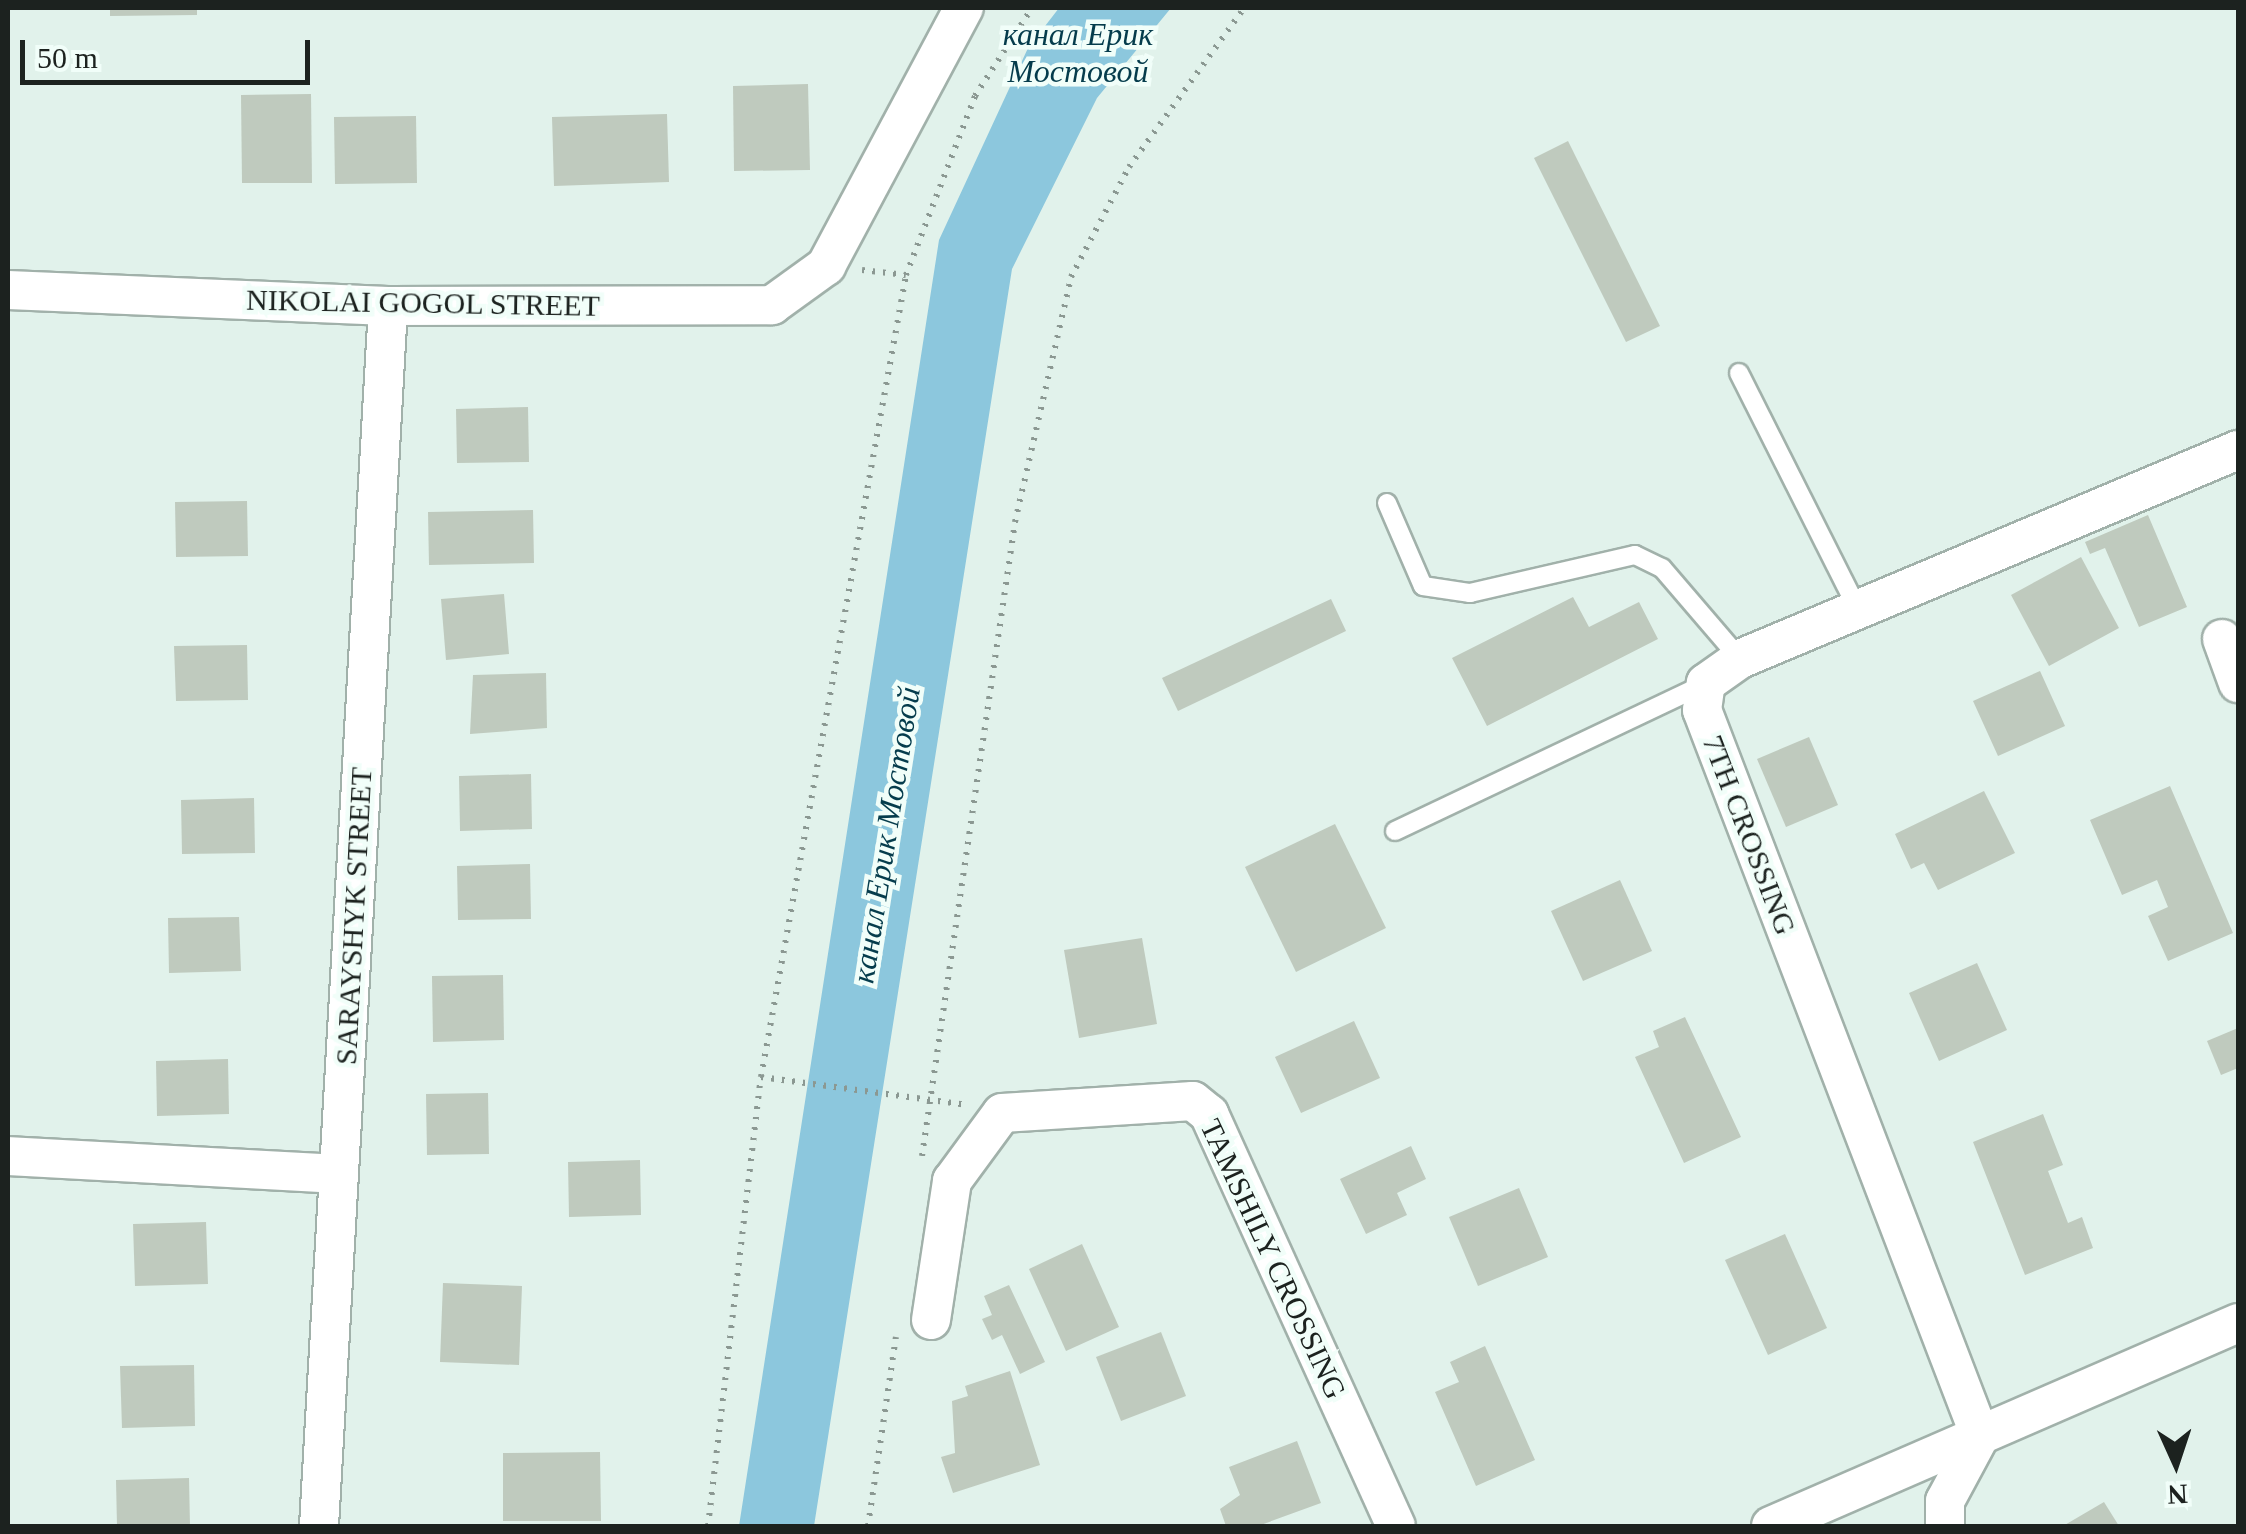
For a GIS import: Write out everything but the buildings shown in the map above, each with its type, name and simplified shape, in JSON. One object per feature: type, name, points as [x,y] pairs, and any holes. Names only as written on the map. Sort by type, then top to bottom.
[{"type":"street","name":"NIKOLAI GOGOL STREET","points":[[8,290],[388,306],[772,306],[826,266],[964,8]]},
{"type":"street","name":"SARAYSHYK STREET","points":[[319,1526],[388,306]]},
{"type":"street","points":[[1706,683],[1740,659],[2238,450]]},
{"type":"street","points":[[2222,638],[2238,683]]},
{"type":"street","name":"7TH CROSSING","points":[[1706,683],[1702,710],[1980,1436]]},
{"type":"street","name":"TAMSHILY CROSSING","points":[[914,1326],[952,1181],[1002,1114],[1194,1102],[1209,1114],[1396,1526]]},
{"type":"street","points":[[8,1156],[339,1174]]},
{"type":"street","points":[[1771,1526],[2238,1324]]},
{"type":"street","points":[[1945,1526],[1946,1501],[1980,1436]]},
{"type":"lane","points":[[1739,373],[1858,610]]},
{"type":"lane","points":[[1387,503],[1423,586],[1470,593],[1635,555],[1662,568],[1740,659]]},
{"type":"lane","points":[[1395,831],[1706,683]]},
{"type":"path","points":[[708,1526],[761,1077],[906,275],[975,96],[1032,8]]},
{"type":"path","points":[[919,1175],[1015,522],[1071,277],[1128,167],[1244,8]]},
{"type":"path","points":[[761,1077],[916,1095]]},
{"type":"path","points":[[868,1526],[914,1326]]},
{"type":"water","name":"канал Ерик Мостовой","points":[[1059,8],[1171,8],[1097,98],[1012,269],[814,1526],[739,1526],[939,240],[1028,48]]}]
